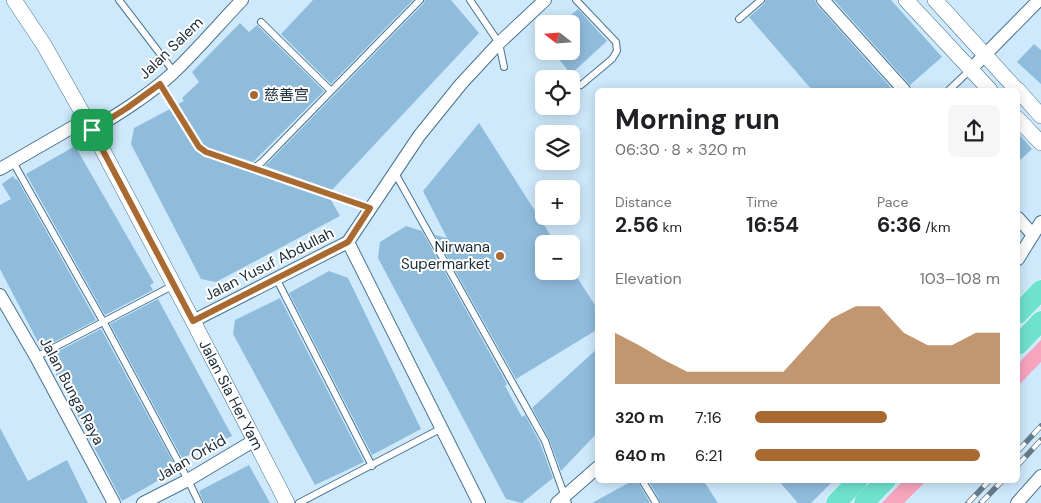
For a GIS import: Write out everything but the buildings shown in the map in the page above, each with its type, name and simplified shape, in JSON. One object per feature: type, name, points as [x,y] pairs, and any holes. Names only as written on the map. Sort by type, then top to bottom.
[{"type":"highway","points":[[1020,312],[1041,290]]},
{"type":"highway","points":[[1020,343],[1041,320]]},
{"type":"highway","points":[[836,503],[855,483]]},
{"type":"highway","points":[[864,503],[883,483]]},
{"type":"street","name":"Jalan Sia Her Yam","points":[[14,0],[44,45],[88,125],[193,321],[287,503]]},
{"type":"street","name":"Jalan Salem","points":[[0,169],[88,125],[127,108],[174,72],[242,0]]},
{"type":"street","name":"Jalan Yusuf Abdullah","points":[[193,321],[348,242],[419,136],[461,84],[499,43],[545,0]]},
{"type":"street","points":[[824,0],[902,88]]},
{"type":"street","points":[[906,0],[988,88]]},
{"type":"street","points":[[935,0],[1015,88]]},
{"type":"street","points":[[970,70],[1039,0]]},
{"type":"street","points":[[1020,93],[1041,116]]},
{"type":"street","points":[[1020,121],[1041,143]]},
{"type":"street","points":[[1020,220],[1033,235]]},
{"type":"street","points":[[1020,256],[1041,222]]},
{"type":"street","points":[[348,242],[479,503]]},
{"type":"street","name":"Jalan Bunga Raya","points":[[0,295],[36,357],[114,503]]},
{"type":"street","name":"Jalan Orkid","points":[[143,503],[188,480],[255,440]]},
{"type":"street","points":[[563,501],[595,470]]},
{"type":"street","points":[[1016,503],[1041,476]]},
{"type":"lane","points":[[119,0],[174,72]]},
{"type":"lane","points":[[254,168],[420,0]]},
{"type":"lane","points":[[470,0],[499,43],[504,67]]},
{"type":"lane","points":[[576,0],[616,42],[617,50],[612,59],[581,85]]},
{"type":"lane","points":[[739,19],[761,0]]},
{"type":"lane","points":[[261,22],[332,91]]},
{"type":"lane","points":[[951,88],[970,70]]},
{"type":"lane","points":[[160,84],[199,147],[206,152],[370,208]]},
{"type":"lane","points":[[14,162],[104,323],[199,503]]},
{"type":"lane","points":[[394,172],[544,441],[563,501]]},
{"type":"lane","points":[[276,278],[372,466]]},
{"type":"lane","points":[[36,357],[174,285]]},
{"type":"lane","points":[[299,503],[442,428]]},
{"type":"lane","points":[[644,483],[656,503]]},
{"type":"shaded area","points":[[1041,340],[1041,362],[1020,384],[1020,362]]},
{"type":"shaded area","points":[[901,483],[924,483],[904,503],[882,503]]},
{"type":"railway","points":[[1020,449],[1041,426]]},
{"type":"railway","points":[[1020,463],[1041,440]]},
{"type":"railway","points":[[968,503],[987,483]]},
{"type":"railway","points":[[981,503],[1000,483]]},
{"type":"place","name":"慈善宫","points":[[254,95]]},
{"type":"place","name":"Nirwana Supermarket","points":[[500,256]]},
{"type":"route","points":[[160,84],[199,147],[206,152],[370,208],[348,242],[193,321],[92,130],[160,84]]}]
